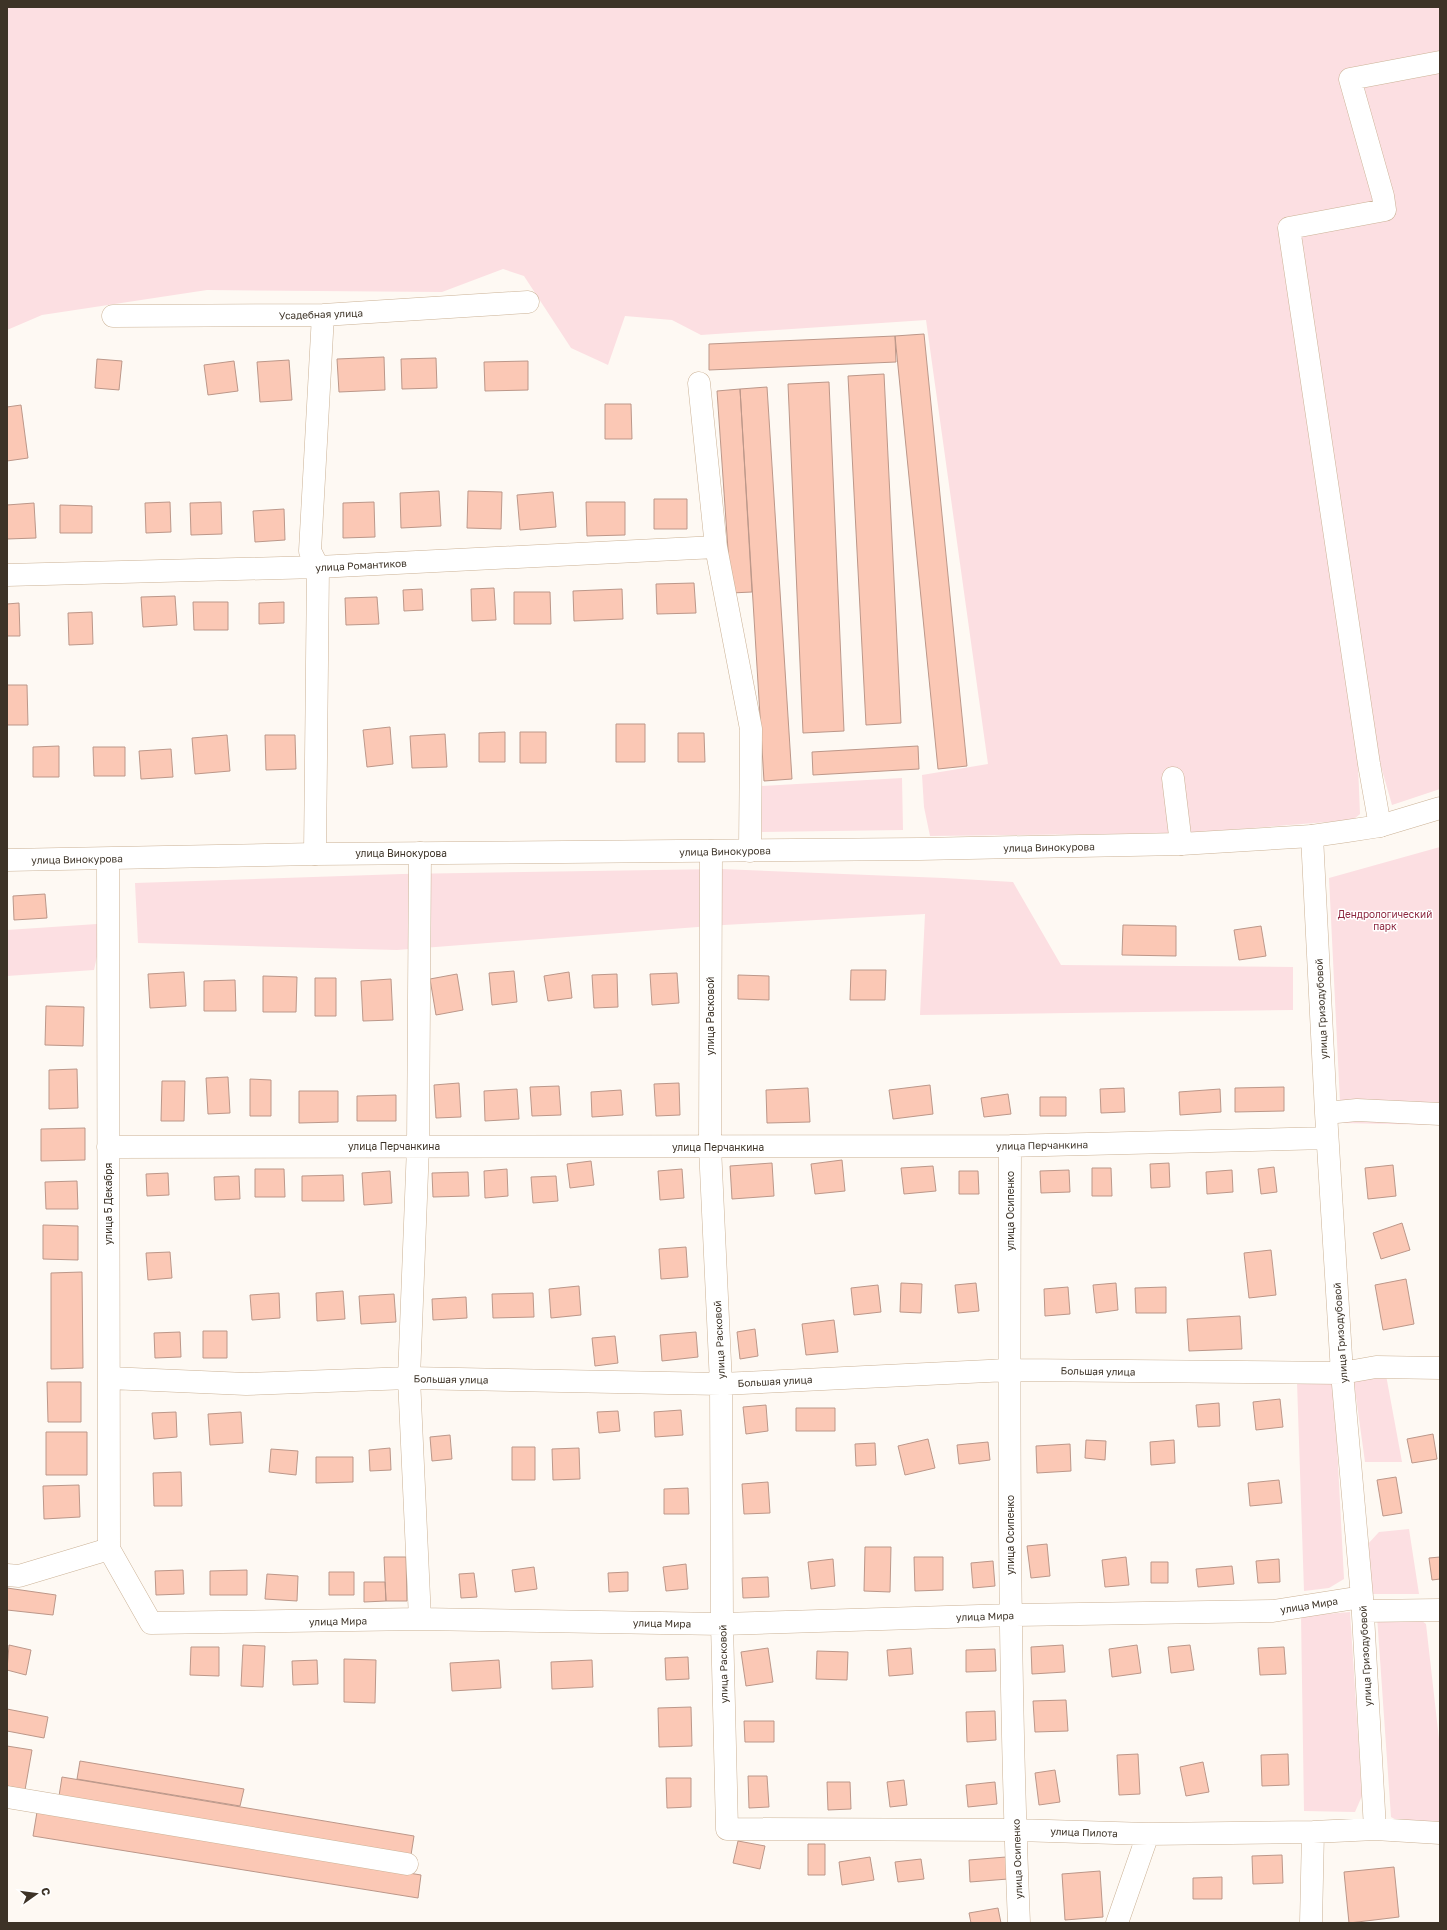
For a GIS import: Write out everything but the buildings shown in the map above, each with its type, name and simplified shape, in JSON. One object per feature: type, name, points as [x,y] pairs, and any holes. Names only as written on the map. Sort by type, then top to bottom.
[{"type":"street","points":[[1380,826],[1290,228],[1386,210],[1350,79],[1440,62]]},
{"type":"street","name":"Усадебная улица","points":[[113,316],[323,315],[528,302]]},
{"type":"street","points":[[315,854],[318,567],[310,551],[323,315]]},
{"type":"street","points":[[700,383],[716,547],[751,729],[750,851]]},
{"type":"street","name":"улица Романтиков","points":[[7,575],[318,567],[716,547]]},
{"type":"street","points":[[1173,778],[1181,844]]},
{"type":"street","name":"улица Винокурова","points":[[7,860],[315,854],[711,852],[1181,844],[1312,836],[1380,826],[1440,808]]},
{"type":"street","name":"улица Гризодубовой","points":[[1312,836],[1327,1138],[1342,1373],[1363,1604],[1375,1829]]},
{"type":"street","name":"улица Расковой","points":[[711,852],[710,1147],[720,1384],[722,1624],[727,1829]]},
{"type":"street","points":[[420,853],[418,1146],[409,1378],[420,1619]]},
{"type":"street","name":"улица 5 Декабря","points":[[108,859],[109,1549]]},
{"type":"street","points":[[1326,1113],[1357,1110],[1440,1114]]},
{"type":"street","name":"улица Перчанкина","points":[[108,1147],[1010,1146],[1327,1138]]},
{"type":"street","name":"улица Осипенко","points":[[1010,1146],[1009,1370],[1011,1615],[1015,1830],[1019,1923]]},
{"type":"street","name":"Большая улица","points":[[109,1378],[246,1384],[409,1378],[720,1384],[1009,1370],[1342,1373],[1376,1367],[1440,1368]]},
{"type":"street","points":[[7,1575],[19,1576],[109,1549]]},
{"type":"street","name":"улица Мира","points":[[109,1549],[151,1623],[420,1619],[722,1624],[1011,1615],[1273,1611],[1363,1604],[1440,1610]]},
{"type":"street","points":[[7,1797],[406,1864]]},
{"type":"street","name":"улица Пилота","points":[[727,1829],[1015,1830],[1148,1834],[1314,1832],[1375,1829],[1440,1833]]},
{"type":"street","points":[[1311,1923],[1314,1832]]},
{"type":"street","points":[[1117,1923],[1148,1834]]},
{"type":"green space","points":[[7,7],[1440,7],[1440,789],[1392,805],[1380,763],[1358,765],[1360,814],[1353,820],[1189,833],[930,836],[924,807],[922,775],[988,764],[926,320],[701,335],[672,320],[625,316],[608,365],[571,348],[524,276],[503,269],[442,292],[207,290],[42,315],[7,330]]},
{"type":"green space","points":[[902,778],[903,830],[762,832],[760,786]]},
{"type":"green space","name":"Дендрологический парк","points":[[1440,847],[1440,1125],[1341,1123],[1329,878]]},
{"type":"green space","points":[[721,869],[1013,882],[1061,965],[1293,967],[1293,1010],[920,1015],[925,914],[724,925],[397,950],[138,943],[135,883],[402,874]]},
{"type":"green space","points":[[97,924],[98,952],[94,970],[7,976],[7,930]]},
{"type":"green space","points":[[1386,1375],[1402,1462],[1365,1462],[1354,1383],[1360,1377]]},
{"type":"green space","points":[[1328,1379],[1334,1387],[1344,1579],[1329,1588],[1304,1591],[1297,1382]]},
{"type":"green space","points":[[1409,1529],[1419,1594],[1371,1594],[1366,1546],[1379,1532]]},
{"type":"green space","points":[[1350,1612],[1362,1796],[1355,1812],[1304,1811],[1301,1616]]},
{"type":"green space","points":[[1414,1615],[1426,1624],[1440,1748],[1440,1825],[1402,1823],[1391,1817],[1377,1616]]}]
